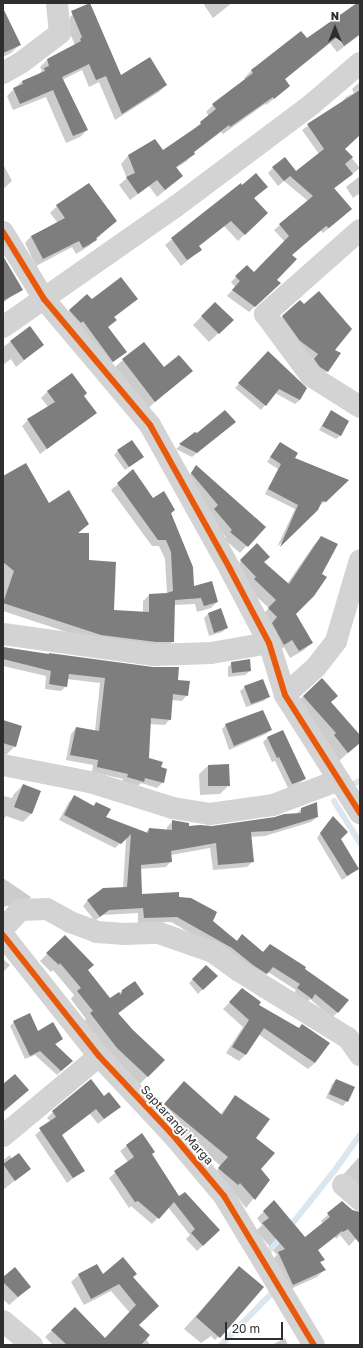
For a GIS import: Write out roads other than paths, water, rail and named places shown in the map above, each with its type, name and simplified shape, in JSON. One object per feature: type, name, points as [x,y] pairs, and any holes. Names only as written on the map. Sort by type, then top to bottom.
[{"type":"street","points":[[3,73],[22,62],[60,33],[57,3]]},
{"type":"street","points":[[3,327],[175,206],[305,110],[360,63]]},
{"type":"street","points":[[360,230],[265,314],[311,376],[360,407]]},
{"type":"street","points":[[3,232],[44,299],[150,425],[230,569],[269,643],[285,695],[360,813]]},
{"type":"street","points":[[285,695],[316,667],[336,641],[360,560]]},
{"type":"street","points":[[3,634],[155,655],[211,653],[269,643]]},
{"type":"street","points":[[3,765],[90,782],[173,808],[210,814],[273,805],[339,780]]},
{"type":"street","points":[[3,929],[20,910],[47,909],[70,922],[97,932],[125,934],[159,933],[213,952],[239,971],[348,1038],[360,1055]]},
{"type":"street","name":"Saptarangi Marga","points":[[3,935],[99,1056],[172,1134],[224,1196],[314,1345]]},
{"type":"street","points":[[3,1136],[99,1056]]},
{"type":"street","points":[[343,1185],[360,1200]]},
{"type":"street","points":[[3,1321],[32,1345]]},
{"type":"waterway","points":[[355,783],[360,781]]},
{"type":"waterway","points":[[334,801],[360,843]]},
{"type":"waterway","points":[[288,1229],[335,1170],[360,1135]]},
{"type":"waterway","points":[[269,1251],[282,1236]]},
{"type":"waterway","points":[[221,1345],[272,1293]]}]
